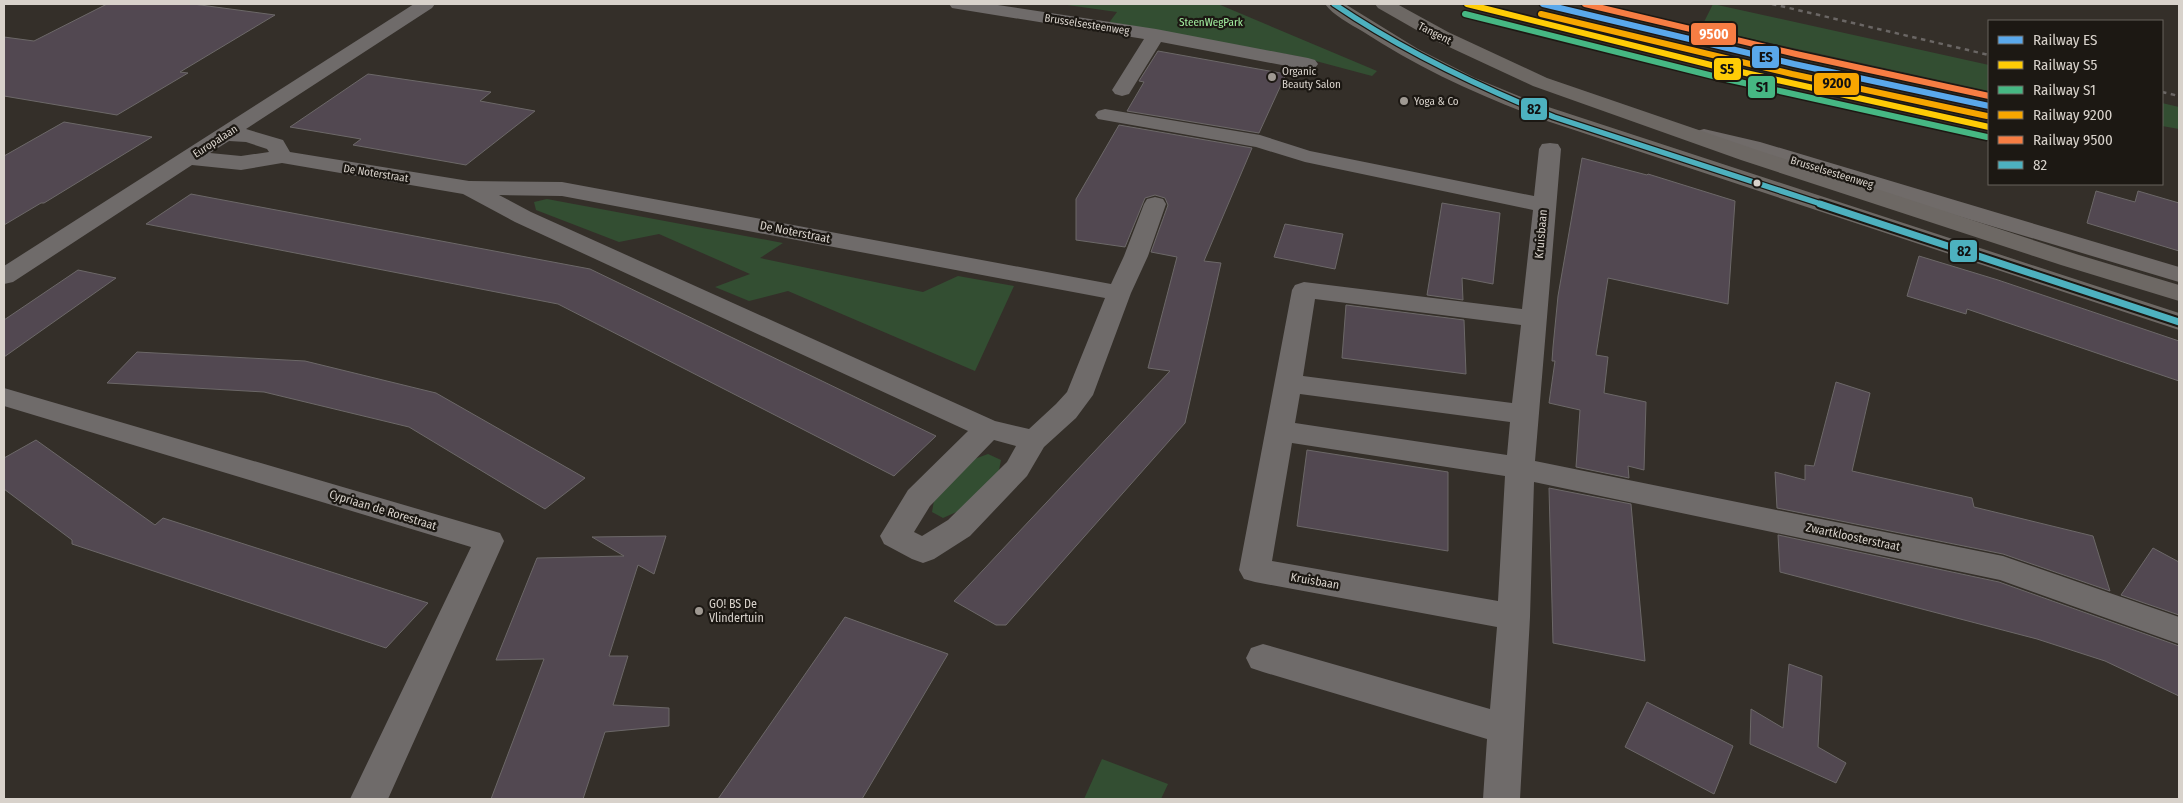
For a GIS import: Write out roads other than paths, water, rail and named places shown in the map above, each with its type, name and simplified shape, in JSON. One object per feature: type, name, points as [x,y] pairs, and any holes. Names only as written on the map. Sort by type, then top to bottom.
[{"type":"highway","points":[[1334,4],[1389,39],[1504,99],[2179,322]]},
{"type":"highway","name":"Tangent","points":[[1384,4],[1420,25],[1488,59]]},
{"type":"highway","name":"Brusselsesteenweg","points":[[1488,59],[1557,88],[1672,127]]},
{"type":"highway","points":[[1672,127],[1749,155],[2070,260],[2179,293]]},
{"type":"main road","name":"Brusselsesteenweg","points":[[1672,127],[1752,147],[2179,275]]},
{"type":"street","name":"Europalaan","points":[[4,276],[426,4]]},
{"type":"street","name":"Brusselsesteenweg","points":[[958,4],[1156,35],[1308,64]]},
{"type":"street","points":[[1122,90],[1156,35]]},
{"type":"street","points":[[1105,115],[1260,141],[1306,156],[1543,205]]},
{"type":"street","points":[[226,134],[249,136],[275,145],[282,157]]},
{"type":"street","name":"Kruisbaan","points":[[1501,799],[1514,617],[1524,414],[1550,149]]},
{"type":"street","name":"De Noterstraat","points":[[189,158],[241,162],[282,157],[469,188],[562,189],[1119,293]]},
{"type":"street","name":"De Noterstraat","points":[[469,188],[524,217],[988,429],[1034,440]]},
{"type":"street","points":[[988,429],[919,498],[895,536],[923,552],[959,528],[1017,470],[1034,440],[1066,411],[1080,395],[1155,204]]},
{"type":"street","name":"Kruisbaan","points":[[1514,617],[1255,570],[1304,290],[1533,318]]},
{"type":"street","points":[[1288,383],[1524,414]]},
{"type":"street","name":"Cypriaan de Rorestraat","points":[[4,398],[489,541],[369,799]]},
{"type":"street","points":[[1280,431],[1520,468]]},
{"type":"street","name":"Zwartkloosterstraat","points":[[1520,468],[2004,568],[2179,631]]},
{"type":"street","points":[[1263,658],[1506,729]]},
{"type":"railway","points":[[1772,4],[1988,55]]},
{"type":"railway","points":[[2163,92],[2179,96]]},
{"type":"rail line","name":"S5","points":[[1467,4],[1719,67],[1988,127]]},
{"type":"rail line","name":"ES","points":[[1543,4],[1794,64],[1988,106]]},
{"type":"rail line","name":"9500","points":[[1585,4],[1796,54],[1988,96]]},
{"type":"rail line","name":"S1","points":[[1465,14],[1717,77],[1987,137]]},
{"type":"rail line","name":"9200","points":[[1541,14],[1792,74],[1987,116]]},
{"type":"place","name":"Organic Beauty Salon","points":[[1272,77]]},
{"type":"place","name":"Yoga & Co","points":[[1404,101]]},
{"type":"place","name":"GO! BS De Vlindertuin","points":[[699,611]]},
{"type":"park label","name":"SteenWegPark","points":[[1211,22]]}]
